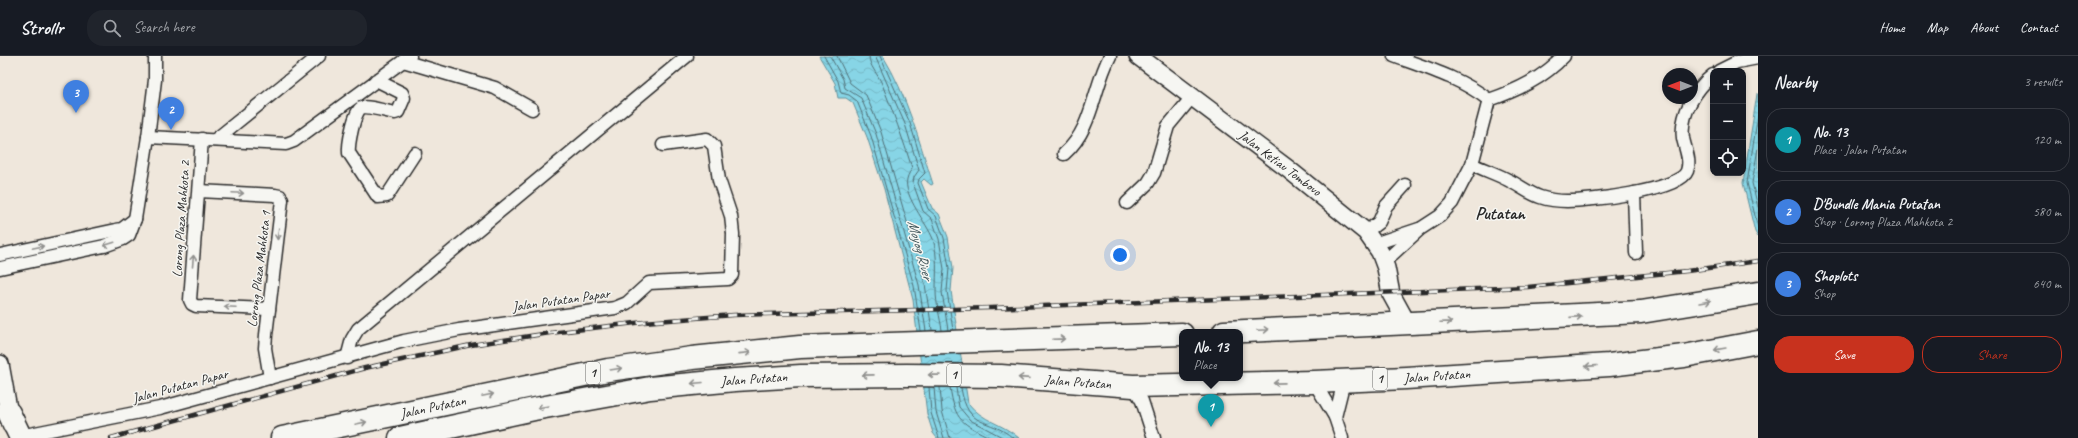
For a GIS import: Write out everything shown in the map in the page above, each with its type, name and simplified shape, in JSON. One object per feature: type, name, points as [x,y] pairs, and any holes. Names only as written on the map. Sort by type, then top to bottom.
[{"type":"highway","points":[[1243,331],[1641,312],[1758,293]]},
{"type":"highway","name":"Jalan Putatan","points":[[282,438],[608,370],[647,364],[800,347],[909,345],[1179,334]]},
{"type":"highway","name":"Jalan Putatan","points":[[400,438],[441,433],[534,409],[650,388],[801,376],[1000,376],[1133,386],[1344,381],[1609,365],[1684,356],[1758,342]]},
{"type":"highway","points":[[9,413],[18,437]]},
{"type":"street","points":[[215,140],[319,56]]},
{"type":"street","points":[[347,358],[350,344],[358,329],[687,56]]},
{"type":"street","points":[[1064,154],[1081,134],[1103,70],[1110,56]]},
{"type":"street","points":[[1394,56],[1456,79],[1477,90],[1489,100]]},
{"type":"street","points":[[1489,100],[1516,91],[1531,83],[1545,74],[1564,56]]},
{"type":"street","points":[[0,268],[116,242],[129,235],[135,219],[148,137],[157,57]]},
{"type":"street","name":"Jalan Ketiau Tombovo","points":[[1142,57],[1288,169],[1370,238],[1384,262],[1392,294],[1407,323]]},
{"type":"street","points":[[1725,68],[1737,62],[1758,58]]},
{"type":"street","points":[[148,137],[286,144],[294,141],[406,59],[495,88],[532,109]]},
{"type":"street","points":[[1472,164],[1509,180],[1529,192],[1554,201],[1586,200],[1634,193],[1676,182],[1684,177],[1688,163],[1682,128],[1685,116],[1698,91],[1710,78]]},
{"type":"street","points":[[376,80],[402,93],[404,98],[398,112],[395,113],[366,108],[361,108],[357,112],[348,146],[352,158],[378,197],[382,198],[387,196],[415,153]]},
{"type":"street","points":[[1127,203],[1148,183],[1154,173],[1168,126],[1192,96]]},
{"type":"street","points":[[1384,262],[1420,229],[1440,216],[1452,203],[1472,164],[1489,100]]},
{"type":"street","name":"Lorong Plaza Mahkota 2","points":[[202,139],[190,300],[192,304],[196,306],[269,309]]},
{"type":"street","name":"Jalan Putatan Papar","points":[[18,437],[160,408],[347,358],[404,341],[459,330],[615,308],[627,303],[649,283],[731,277],[733,234],[732,222],[728,203],[719,180],[714,146],[707,139],[663,145]]},
{"type":"street","points":[[1370,238],[1386,206],[1405,185]]},
{"type":"street","name":"Lorong Plaza Mahkota 1","points":[[199,191],[275,195],[280,196],[282,200],[265,348],[270,378]]},
{"type":"street","points":[[1634,193],[1636,254]]},
{"type":"street","points":[[0,255],[122,229],[135,219]]},
{"type":"street","points":[[1370,238],[1420,229]]},
{"type":"street","points":[[1377,324],[1388,309],[1392,294]]},
{"type":"street","points":[[0,364],[9,413]]},
{"type":"street","points":[[1335,417],[1344,381]]},
{"type":"street","points":[[1314,382],[1335,417],[1342,438]]},
{"type":"street","points":[[1133,386],[1142,401],[1154,438]]},
{"type":"street","points":[[1149,422],[1151,400],[1159,386]]},
{"type":"water","name":"Moyog River","points":[[819,56],[883,56],[899,86],[912,118],[933,184],[931,185],[924,179],[921,182],[932,208],[939,214],[948,237],[953,268],[951,291],[968,403],[980,414],[1019,438],[937,438],[933,433],[927,414],[913,300],[884,189],[867,137],[853,103],[846,98],[838,98],[835,83]]},
{"type":"water","points":[[1758,94],[1758,237],[1755,232],[1743,183],[1744,176],[1746,176],[1746,164]]},
{"type":"railway","points":[[111,438],[365,368],[471,345],[550,333],[644,322],[734,315],[991,308],[1528,287],[1687,271],[1758,261]]},
{"type":"place","name":"Shoplots","points":[[76,113]]},
{"type":"place","name":"D'Bundle Mania Putatan","points":[[171,130]]},
{"type":"place","name":"No. 13","points":[[1211,427]]},
{"type":"district","name":"Putatan","points":[[1500,213]]}]
